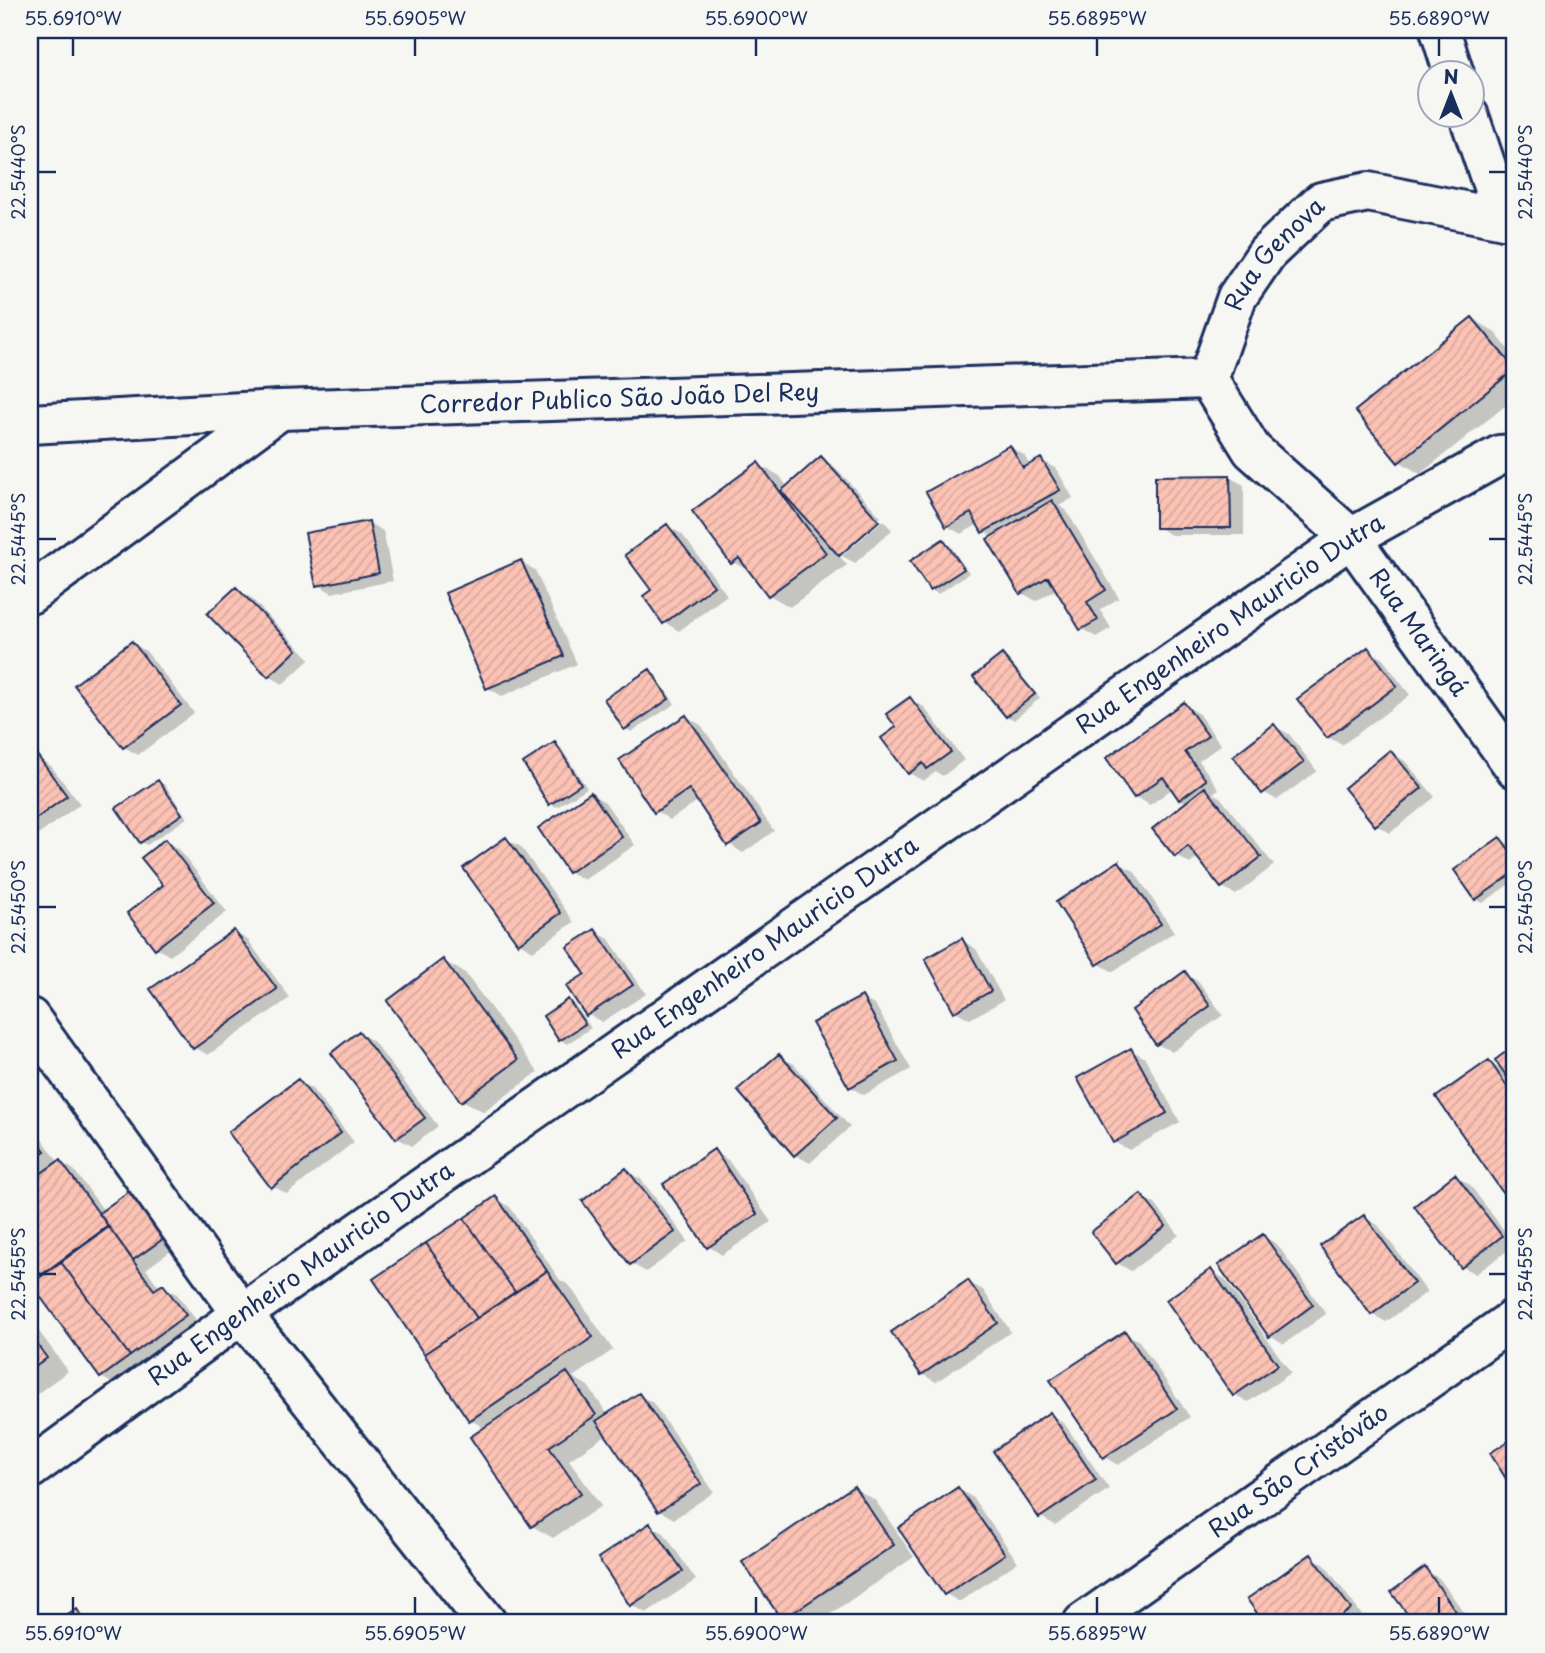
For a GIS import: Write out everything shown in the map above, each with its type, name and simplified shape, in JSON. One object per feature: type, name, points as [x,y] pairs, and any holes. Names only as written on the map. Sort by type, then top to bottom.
[{"type":"street","points":[[1440,30],[1450,60]]},
{"type":"street","points":[[1474,130],[1509,218]]},
{"type":"street","name":"Rua Genova","points":[[1208,379],[1237,297],[1267,253],[1321,202],[1368,192],[1509,218]]},
{"type":"street","name":"Corredor Publico São João Del Rey","points":[[30,424],[280,410],[1208,379]]},
{"type":"street","name":"Rua Maringá","points":[[1208,379],[1252,450],[1351,538],[1515,768]]},
{"type":"street","points":[[30,594],[280,410]]},
{"type":"street","name":"Rua Engenheiro Mauricio Dutra","points":[[30,1469],[242,1314],[1351,538],[1500,456],[1515,454]]},
{"type":"street","points":[[30,1018],[242,1314],[487,1623]]},
{"type":"street","name":"Rua São Cristóvão","points":[[1083,1623],[1515,1318]]},
{"type":"building","points":[[1472,317],[1515,369],[1398,463],[1355,411]]},
{"type":"building","points":[[1010,445],[1023,468],[1041,458],[1060,490],[982,533],[971,513],[946,527],[926,492]]},
{"type":"building","points":[[821,456],[879,521],[839,556],[781,491]]},
{"type":"building","points":[[758,462],[826,553],[768,596],[739,558],[731,564],[692,511]]},
{"type":"building","points":[[1230,475],[1231,528],[1155,528],[1155,476]]},
{"type":"building","points":[[1052,500],[1106,590],[1087,602],[1098,620],[1080,630],[1048,577],[1020,594],[987,539]]},
{"type":"building","points":[[369,521],[379,573],[316,586],[305,533]]},
{"type":"building","points":[[667,524],[714,586],[663,624],[643,596],[651,590],[625,555]]},
{"type":"building","points":[[943,539],[964,569],[930,591],[910,561]]},
{"type":"building","points":[[521,560],[564,656],[486,689],[445,593]]},
{"type":"building","points":[[236,587],[297,650],[268,677],[207,614]]},
{"type":"building","points":[[132,641],[181,705],[123,748],[74,685]]},
{"type":"building","points":[[1368,647],[1397,686],[1327,738],[1297,699]]},
{"type":"building","points":[[1002,654],[1035,694],[1006,717],[973,677]]},
{"type":"building","points":[[650,669],[669,699],[624,730],[604,699]]},
{"type":"building","points":[[910,697],[951,752],[927,769],[923,763],[908,774],[881,738],[896,727],[886,714]]},
{"type":"building","points":[[1184,702],[1208,736],[1185,752],[1206,780],[1179,800],[1163,777],[1134,798],[1106,758]]},
{"type":"building","points":[[686,715],[761,823],[727,846],[689,789],[654,813],[619,760]]},
{"type":"building","points":[[1274,724],[1304,762],[1262,794],[1233,756]]},
{"type":"building","points":[[555,742],[581,784],[549,805],[523,763]]},
{"type":"building","points":[[1390,750],[1422,788],[1375,826],[1344,788]]},
{"type":"building","points":[[37,755],[67,796],[30,823],[30,760]]},
{"type":"building","points":[[158,780],[182,814],[140,843],[116,808]]},
{"type":"building","points":[[1205,787],[1261,857],[1221,888],[1188,846],[1175,857],[1152,829]]},
{"type":"building","points":[[591,792],[622,837],[568,873],[538,828]]},
{"type":"building","points":[[506,837],[561,913],[518,944],[463,868]]},
{"type":"building","points":[[1500,837],[1515,858],[1515,872],[1475,900],[1454,870]]},
{"type":"building","points":[[165,839],[214,903],[155,949],[127,913],[163,885],[141,858]]},
{"type":"building","points":[[1119,861],[1161,924],[1097,965],[1056,902]]},
{"type":"building","points":[[595,929],[633,985],[586,1016],[566,986],[585,974],[567,947]]},
{"type":"building","points":[[234,930],[277,989],[193,1049],[150,989]]},
{"type":"building","points":[[962,938],[991,991],[954,1012],[925,959]]},
{"type":"building","points":[[443,959],[518,1060],[461,1102],[387,1001]]},
{"type":"building","points":[[1185,971],[1210,1006],[1156,1045],[1132,1010]]},
{"type":"building","points":[[862,996],[898,1061],[849,1088],[812,1023]]},
{"type":"building","points":[[568,999],[585,1024],[559,1041],[543,1016]]},
{"type":"building","points":[[359,1031],[425,1118],[396,1139],[331,1053]]},
{"type":"building","points":[[1515,1045],[1515,1088],[1495,1060]]},
{"type":"building","points":[[1131,1048],[1167,1113],[1113,1143],[1077,1078]]},
{"type":"building","points":[[779,1054],[837,1118],[794,1156],[737,1090]]},
{"type":"building","points":[[1489,1060],[1515,1098],[1515,1210],[1436,1097]]},
{"type":"building","points":[[298,1079],[341,1133],[271,1188],[228,1132]]},
{"type":"building","points":[[30,1130],[45,1151],[30,1161]]},
{"type":"building","points":[[714,1149],[757,1214],[707,1248],[663,1184]]},
{"type":"building","points":[[60,1160],[108,1226],[41,1275],[30,1260],[30,1181]]},
{"type":"building","points":[[626,1168],[675,1232],[630,1265],[582,1201]]},
{"type":"building","points":[[1455,1174],[1502,1236],[1461,1268],[1414,1206]]},
{"type":"building","points":[[135,1187],[170,1234],[133,1260],[99,1213]]},
{"type":"building","points":[[1141,1194],[1166,1226],[1116,1264],[1091,1232]]},
{"type":"building","points":[[496,1196],[547,1271],[515,1292],[464,1218]]},
{"type":"building","points":[[1364,1215],[1414,1283],[1371,1315],[1320,1246]]},
{"type":"building","points":[[464,1218],[515,1292],[477,1318],[426,1243]]},
{"type":"building","points":[[109,1227],[154,1290],[163,1284],[186,1315],[130,1356],[61,1262]]},
{"type":"building","points":[[1263,1234],[1313,1305],[1269,1337],[1218,1265]]},
{"type":"building","points":[[426,1243],[477,1318],[424,1354],[373,1279]]},
{"type":"building","points":[[61,1262],[130,1356],[100,1378],[31,1284]]},
{"type":"building","points":[[1211,1269],[1278,1365],[1233,1396],[1166,1300]]},
{"type":"building","points":[[547,1271],[593,1337],[469,1421],[424,1354]]},
{"type":"building","points":[[968,1280],[998,1323],[921,1375],[891,1332]]},
{"type":"building","points":[[1125,1331],[1177,1409],[1103,1458],[1050,1380]]},
{"type":"building","points":[[30,1334],[47,1358],[30,1371]]},
{"type":"building","points":[[567,1372],[596,1415],[549,1447],[581,1493],[531,1527],[470,1437]]},
{"type":"building","points":[[639,1393],[701,1484],[658,1512],[596,1421]]},
{"type":"building","points":[[1050,1412],[1096,1480],[1039,1518],[993,1451]]},
{"type":"building","points":[[1515,1437],[1515,1493],[1490,1453]]},
{"type":"building","points":[[854,1486],[894,1545],[782,1620],[742,1562]]},
{"type":"building","points":[[958,1487],[1005,1554],[944,1595],[898,1528]]},
{"type":"building","points":[[650,1523],[683,1571],[630,1606],[598,1558]]},
{"type":"building","points":[[1311,1554],[1351,1609],[1331,1623],[1264,1623],[1247,1599]]},
{"type":"building","points":[[1425,1567],[1464,1623],[1414,1623],[1391,1592]]},
{"type":"building","points":[[77,1609],[86,1623],[56,1623]]}]
